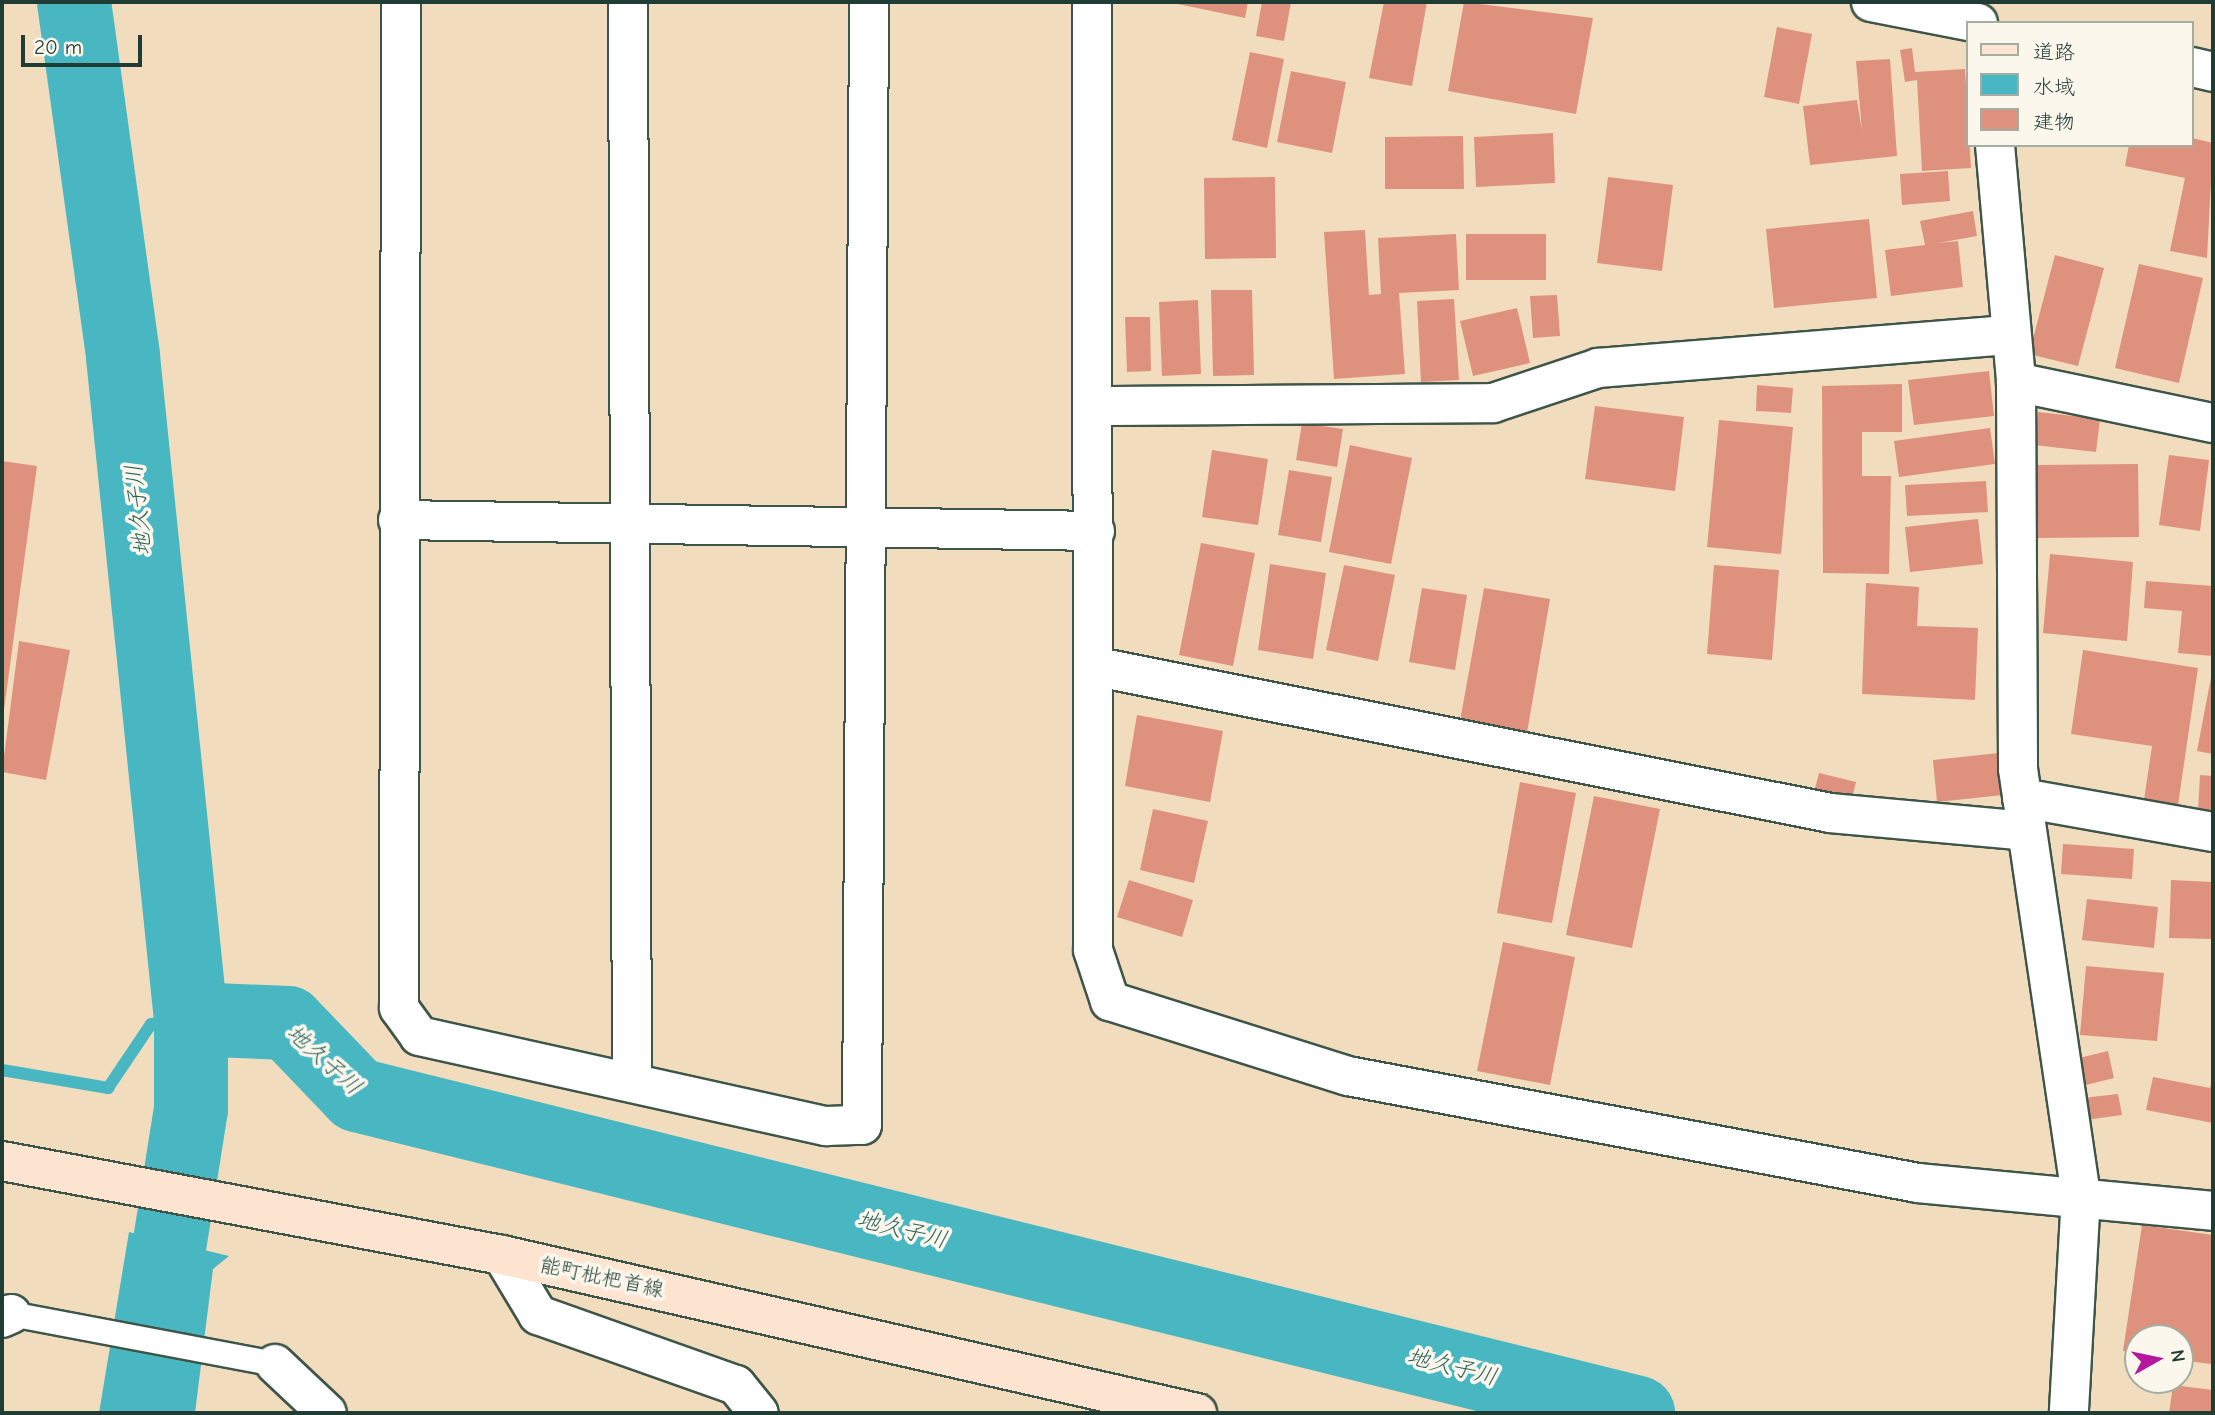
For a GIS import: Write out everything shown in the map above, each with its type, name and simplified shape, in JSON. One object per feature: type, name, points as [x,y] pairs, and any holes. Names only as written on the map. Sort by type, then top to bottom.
[{"type":"main road","name":"能町枇杷首線","points":[[16,1164],[327,1220],[502,1255],[1197,1413]]},
{"type":"street","points":[[401,2],[399,1008],[419,1036],[826,1126],[862,1125],[862,528],[869,2]]},
{"type":"street","points":[[628,2],[632,1081]]},
{"type":"street","points":[[1092,2],[1097,667],[1093,950],[1110,1001],[1348,1076],[1919,1183],[2081,1195],[2213,1212]]},
{"type":"street","points":[[1871,2],[1968,21]]},
{"type":"street","points":[[1983,2],[1985,21]]},
{"type":"street","points":[[2194,67],[2213,72]]},
{"type":"street","points":[[1995,147],[2016,382],[2024,815],[2081,1195],[2069,1413]]},
{"type":"street","points":[[1096,406],[1493,403],[1598,368],[2011,335]]},
{"type":"street","points":[[2016,382],[2213,423]]},
{"type":"street","points":[[398,520],[1095,531]]},
{"type":"street","points":[[1097,667],[1830,813],[2024,815],[2213,832]]},
{"type":"street","points":[[502,1255],[538,1315],[736,1385],[759,1413]]},
{"type":"street","points":[[275,1364],[327,1413]]},
{"type":"lane","points":[[7,1316],[275,1364]]},
{"type":"water","points":[[129,1232],[229,1256],[213,1269],[195,1413],[99,1413]]},
{"type":"building","points":[[1168,2],[1248,2],[1245,18]]},
{"type":"building","points":[[1262,2],[1291,2],[1284,41],[1256,36]]},
{"type":"building","points":[[1384,2],[1427,2],[1412,86],[1369,78]]},
{"type":"building","points":[[1464,2],[1593,18],[1576,114],[1448,91]]},
{"type":"building","points":[[1777,27],[1812,34],[1799,104],[1764,97]]},
{"type":"building","points":[[1912,48],[1915,72],[1965,69],[1966,147],[1970,147],[1971,168],[1922,171],[1917,80],[1905,82],[1900,50]]},
{"type":"building","points":[[1250,52],[1284,59],[1267,148],[1232,140]]},
{"type":"building","points":[[1890,59],[1897,156],[1810,165],[1803,106],[1857,100],[1862,131],[1856,61]]},
{"type":"building","points":[[1291,71],[1346,82],[1332,153],[1277,142]]},
{"type":"building","points":[[1553,133],[1555,183],[1476,187],[1474,137]]},
{"type":"building","points":[[1463,136],[1464,189],[1385,189],[1385,137]]},
{"type":"building","points":[[2194,138],[2213,143],[2207,258],[2170,251],[2185,178],[2125,166],[2129,147],[2194,147]]},
{"type":"building","points":[[1948,171],[1950,201],[1902,205],[1900,174]]},
{"type":"building","points":[[1275,177],[1276,258],[1205,259],[1204,178]]},
{"type":"building","points":[[1608,177],[1673,185],[1662,271],[1597,263]]},
{"type":"building","points":[[1973,211],[1977,236],[1938,243],[1958,241],[1963,287],[1891,296],[1885,250],[1925,245],[1920,221]]},
{"type":"building","points":[[1869,219],[1877,298],[1774,308],[1766,229]]},
{"type":"building","points":[[1365,230],[1369,295],[1381,294],[1378,238],[1456,234],[1459,290],[1399,293],[1405,374],[1334,379],[1324,232]]},
{"type":"building","points":[[1466,234],[1546,234],[1546,280],[1466,280]]},
{"type":"building","points":[[2055,255],[2104,268],[2078,366],[2029,354]]},
{"type":"building","points":[[2139,264],[2203,278],[2179,383],[2115,368]]},
{"type":"building","points":[[1211,290],[1252,290],[1254,375],[1213,376]]},
{"type":"building","points":[[1557,295],[1560,336],[1533,338],[1530,296]]},
{"type":"building","points":[[1454,299],[1459,380],[1421,382],[1417,301]]},
{"type":"building","points":[[1198,300],[1201,374],[1162,376],[1159,302]]},
{"type":"building","points":[[1517,308],[1530,363],[1473,376],[1460,321]]},
{"type":"building","points":[[1125,317],[1150,317],[1151,371],[1127,372]]},
{"type":"building","points":[[1989,371],[1994,416],[1914,425],[1908,380]]},
{"type":"building","points":[[1902,384],[1902,432],[1862,432],[1862,476],[1891,476],[1889,574],[1823,573],[1822,386]]},
{"type":"building","points":[[1757,385],[1793,388],[1791,413],[1756,411]]},
{"type":"building","points":[[1595,406],[1684,417],[1675,491],[1585,479]]},
{"type":"building","points":[[2038,412],[2100,419],[2096,452],[2034,445]]},
{"type":"building","points":[[1719,420],[1793,427],[1781,554],[1707,547]]},
{"type":"building","points":[[1302,423],[1343,429],[1337,467],[1296,460]]},
{"type":"building","points":[[1990,428],[1995,464],[1899,477],[1894,441]]},
{"type":"building","points":[[1350,445],[1412,458],[1391,564],[1329,552]]},
{"type":"building","points":[[1212,450],[1268,459],[1258,525],[1202,517]]},
{"type":"building","points":[[2169,455],[2209,460],[2200,531],[2159,525]]},
{"type":"building","points":[[2,461],[37,466],[3,717],[2,716]]},
{"type":"building","points":[[2138,464],[2139,537],[2036,538],[2036,465]]},
{"type":"building","points":[[1289,470],[1332,477],[1321,542],[1278,535]]},
{"type":"building","points":[[1986,481],[1988,512],[1907,516],[1905,485]]},
{"type":"building","points":[[1978,519],[1983,564],[1910,572],[1905,527]]},
{"type":"building","points":[[1201,543],[1255,553],[1233,666],[1179,655]]},
{"type":"building","points":[[2050,554],[2133,562],[2127,641],[2043,633]]},
{"type":"building","points":[[1270,564],[1326,573],[1313,659],[1258,650]]},
{"type":"building","points":[[1344,565],[1395,575],[1378,661],[1326,650]]},
{"type":"building","points":[[1714,565],[1779,570],[1772,660],[1707,654]]},
{"type":"building","points":[[2146,581],[2213,586],[2213,656],[2178,653],[2182,611],[2144,608]]},
{"type":"building","points":[[1866,583],[1919,587],[1917,626],[1978,628],[1975,700],[1862,694]]},
{"type":"building","points":[[1422,588],[1467,595],[1455,670],[1409,662]]},
{"type":"building","points":[[1484,588],[1550,599],[1527,733],[1460,721]]},
{"type":"building","points":[[19,641],[70,650],[46,780],[2,772]]},
{"type":"building","points":[[2083,650],[2198,668],[2178,805],[2144,800],[2152,746],[2071,734]]},
{"type":"building","points":[[2213,672],[2213,754],[2197,751]]},
{"type":"building","points":[[1137,715],[1223,731],[1210,802],[1125,786]]},
{"type":"building","points":[[1999,753],[2003,795],[1937,802],[1933,760]]},
{"type":"building","points":[[1819,773],[1856,782],[1851,802],[1814,792]]},
{"type":"building","points":[[2200,775],[2213,776],[2213,813],[2198,812]]},
{"type":"building","points":[[1520,782],[1576,793],[1552,923],[1497,913]]},
{"type":"building","points":[[1594,796],[1660,809],[1632,948],[1566,935]]},
{"type":"building","points":[[1153,809],[1208,821],[1194,883],[1140,870]]},
{"type":"building","points":[[2063,844],[2134,849],[2132,879],[2061,874]]},
{"type":"building","points":[[1129,880],[1193,900],[1182,937],[1117,917]]},
{"type":"building","points":[[2171,880],[2213,882],[2213,939],[2169,938]]},
{"type":"building","points":[[2087,899],[2158,907],[2154,948],[2082,940]]},
{"type":"building","points":[[1503,942],[1575,957],[1550,1085],[1477,1071]]},
{"type":"building","points":[[2086,966],[2164,973],[2157,1041],[2080,1035]]},
{"type":"building","points":[[2108,1051],[2114,1078],[2082,1086],[2075,1059]]},
{"type":"building","points":[[2213,1076],[2213,1123],[2146,1110],[2153,1077],[2210,1088]]},
{"type":"building","points":[[2118,1094],[2122,1115],[2086,1120],[2083,1098]]},
{"type":"building","points":[[2142,1225],[2213,1235],[2211,1364],[2194,1362],[2194,1324],[2127,1324]]},
{"type":"building","points":[[2194,1388],[2213,1390],[2213,1413],[2169,1413],[2172,1394],[2194,1394]]},
{"type":"waterway","name":"地久子川","points":[[74,2],[123,357],[191,1019],[191,1109],[143,1413]]},
{"type":"waterway","points":[[2,1070],[108,1088],[151,1024],[191,1019]]},
{"type":"waterway","name":"地久子川","points":[[191,1019],[288,1023],[357,1095],[1638,1413]]}]
